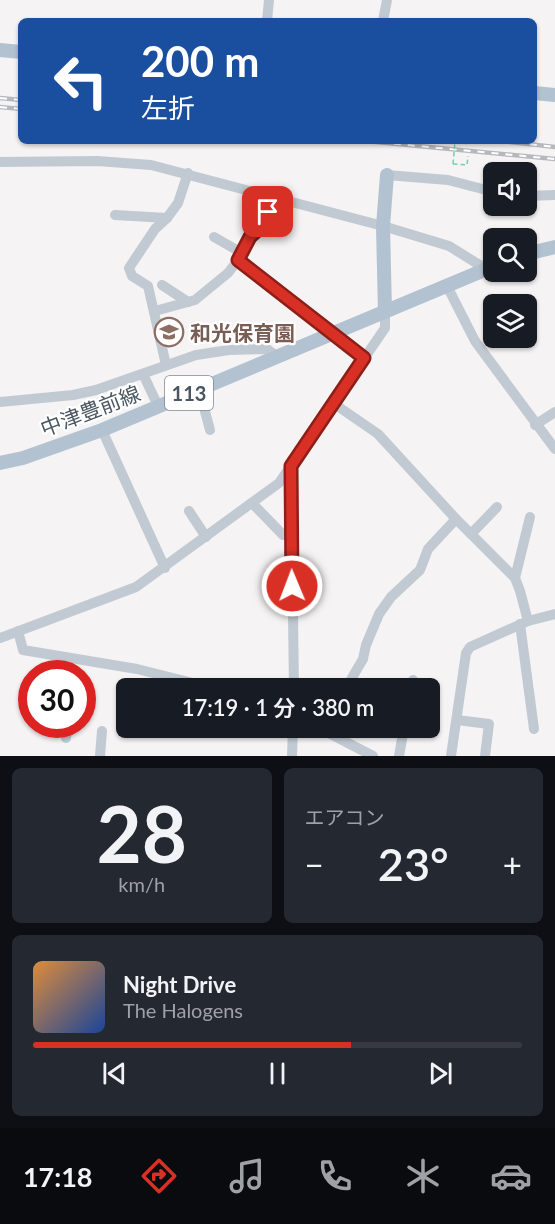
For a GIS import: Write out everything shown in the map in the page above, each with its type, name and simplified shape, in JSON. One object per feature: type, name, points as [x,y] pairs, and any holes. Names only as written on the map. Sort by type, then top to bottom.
[{"type":"main road","points":[[0,51],[18,52]]},
{"type":"main road","points":[[537,93],[555,95]]},
{"type":"main road","points":[[385,312],[383,226],[387,175]]},
{"type":"main road","points":[[537,253],[554,251]]},
{"type":"main road","name":"中津豊前線","points":[[0,463],[23,458],[102,430],[483,270]]},
{"type":"street","points":[[267,18],[269,0]]},
{"type":"street","points":[[384,18],[387,0]]},
{"type":"street","points":[[0,162],[98,161],[151,165],[383,226],[449,246],[483,263]]},
{"type":"street","points":[[166,364],[148,286],[132,276],[129,268],[155,229],[178,203],[188,173]]},
{"type":"street","points":[[387,175],[448,180],[483,189]]},
{"type":"street","points":[[537,196],[555,195]]},
{"type":"street","points":[[155,311],[195,300],[228,273],[250,237],[262,226],[273,196]]},
{"type":"street","points":[[115,215],[167,218]]},
{"type":"street","points":[[214,237],[364,358]]},
{"type":"street","points":[[162,285],[188,302]]},
{"type":"street","points":[[447,285],[475,341],[555,449]]},
{"type":"street","points":[[0,638],[136,586],[165,568],[279,483],[385,328],[385,312]]},
{"type":"street","points":[[0,402],[72,395],[96,390],[196,355],[229,350],[267,349],[276,356]]},
{"type":"street","points":[[143,374],[158,406]]},
{"type":"street","points":[[199,389],[210,430]]},
{"type":"street","points":[[333,403],[378,434],[456,519],[515,578]]},
{"type":"street","points":[[535,425],[555,412]]},
{"type":"street","points":[[102,430],[165,568]]},
{"type":"street","points":[[291,466],[294,678]]},
{"type":"street","points":[[252,503],[283,534],[292,535]]},
{"type":"street","points":[[471,534],[497,507]]},
{"type":"street","points":[[189,511],[206,537]]},
{"type":"street","points":[[530,516],[515,578],[524,623],[534,729]]},
{"type":"street","points":[[352,678],[363,659],[366,645],[379,614],[391,597],[420,570],[428,549],[456,519]]},
{"type":"street","points":[[451,756],[466,653],[470,647],[524,623],[555,614]]},
{"type":"street","points":[[18,631],[23,650],[137,669],[173,678]]},
{"type":"street","points":[[457,720],[489,724],[485,756]]},
{"type":"street","points":[[100,756],[102,731]]},
{"type":"street","points":[[292,756],[293,738]]},
{"type":"street","points":[[342,738],[373,756]]},
{"type":"street","points":[[399,756],[402,738]]},
{"type":"path","points":[[455,144],[453,164],[467,165],[468,156]]},
{"type":"railway","points":[[0,98],[18,100]]},
{"type":"railway","points":[[0,107],[18,109]]},
{"type":"railway","points":[[398,144],[555,159]]},
{"type":"railway","points":[[528,144],[555,147]]},
{"type":"place","name":"和光保育園","points":[[169,332]]},
{"type":"route","points":[[268,212],[262,226],[250,237],[238,260],[364,358],[291,466],[292,586]]}]
